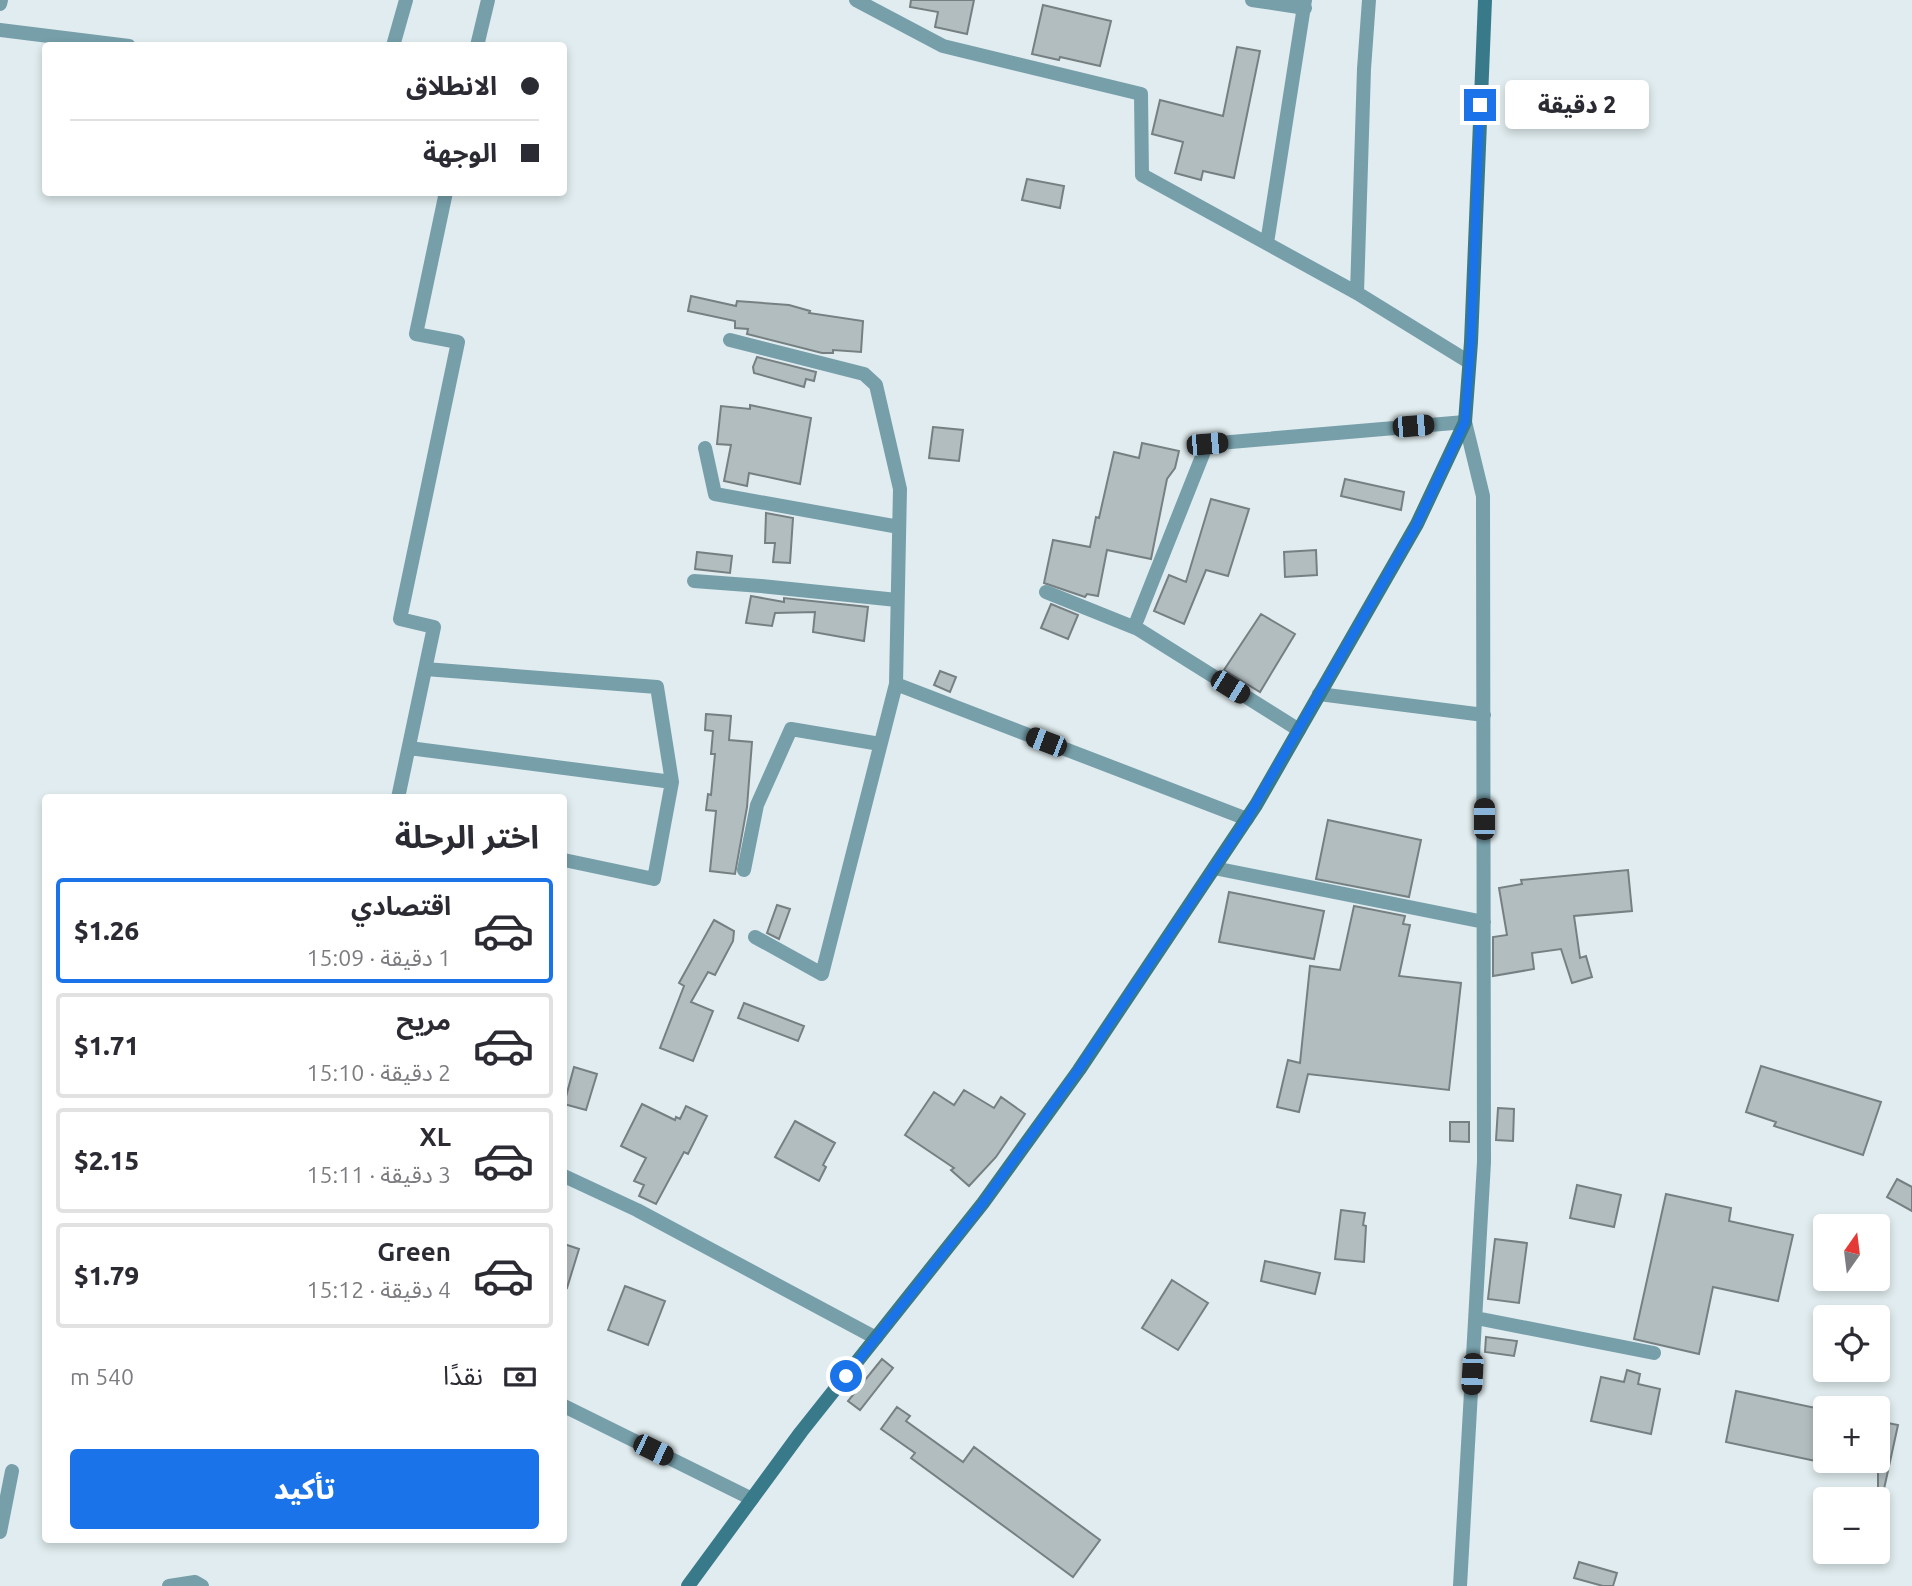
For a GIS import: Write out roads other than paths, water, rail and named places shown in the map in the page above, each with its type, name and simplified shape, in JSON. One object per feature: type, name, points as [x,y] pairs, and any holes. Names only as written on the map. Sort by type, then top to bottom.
[{"type":"street","points":[[394,42],[406,0]]},
{"type":"street","points":[[478,42],[488,0]]},
{"type":"street","points":[[856,0],[943,46],[1141,94],[1142,176],[1357,293],[1469,362]]},
{"type":"street","points":[[1252,0],[1305,4],[1267,243]]},
{"type":"street","points":[[1357,293],[1364,69],[1369,0]]},
{"type":"street","points":[[1460,1586],[1484,1162],[1483,496],[1465,422],[1485,0]]},
{"type":"street","points":[[0,30],[98,42]]},
{"type":"street","points":[[399,794],[434,626],[400,619],[458,342],[416,334],[445,196]]},
{"type":"street","points":[[730,340],[864,374],[876,385],[900,489],[896,684],[822,974],[755,937]]},
{"type":"street","points":[[1137,620],[1207,444],[1465,422]]},
{"type":"street","points":[[688,1586],[876,1338],[983,1203],[1079,1069],[1247,819],[1417,524],[1465,422]]},
{"type":"street","points":[[705,448],[715,494],[899,527]]},
{"type":"street","points":[[694,582],[897,600]]},
{"type":"street","points":[[1046,592],[1138,629],[1299,730]]},
{"type":"street","points":[[425,669],[657,687],[672,782],[654,879],[567,861]]},
{"type":"street","points":[[896,684],[1247,819]]},
{"type":"street","points":[[1320,694],[1483,715]]},
{"type":"street","points":[[744,870],[757,804],[791,729],[880,744]]},
{"type":"street","points":[[408,748],[672,782]]},
{"type":"street","points":[[1214,868],[1484,922]]},
{"type":"street","points":[[567,1176],[637,1210],[876,1338]]},
{"type":"street","points":[[1475,1318],[1654,1353]]},
{"type":"street","points":[[567,1407],[752,1499]]},
{"type":"street","points":[[0,1532],[12,1471]]},
{"type":"street","points":[[169,1586],[195,1582],[202,1586]]}]
